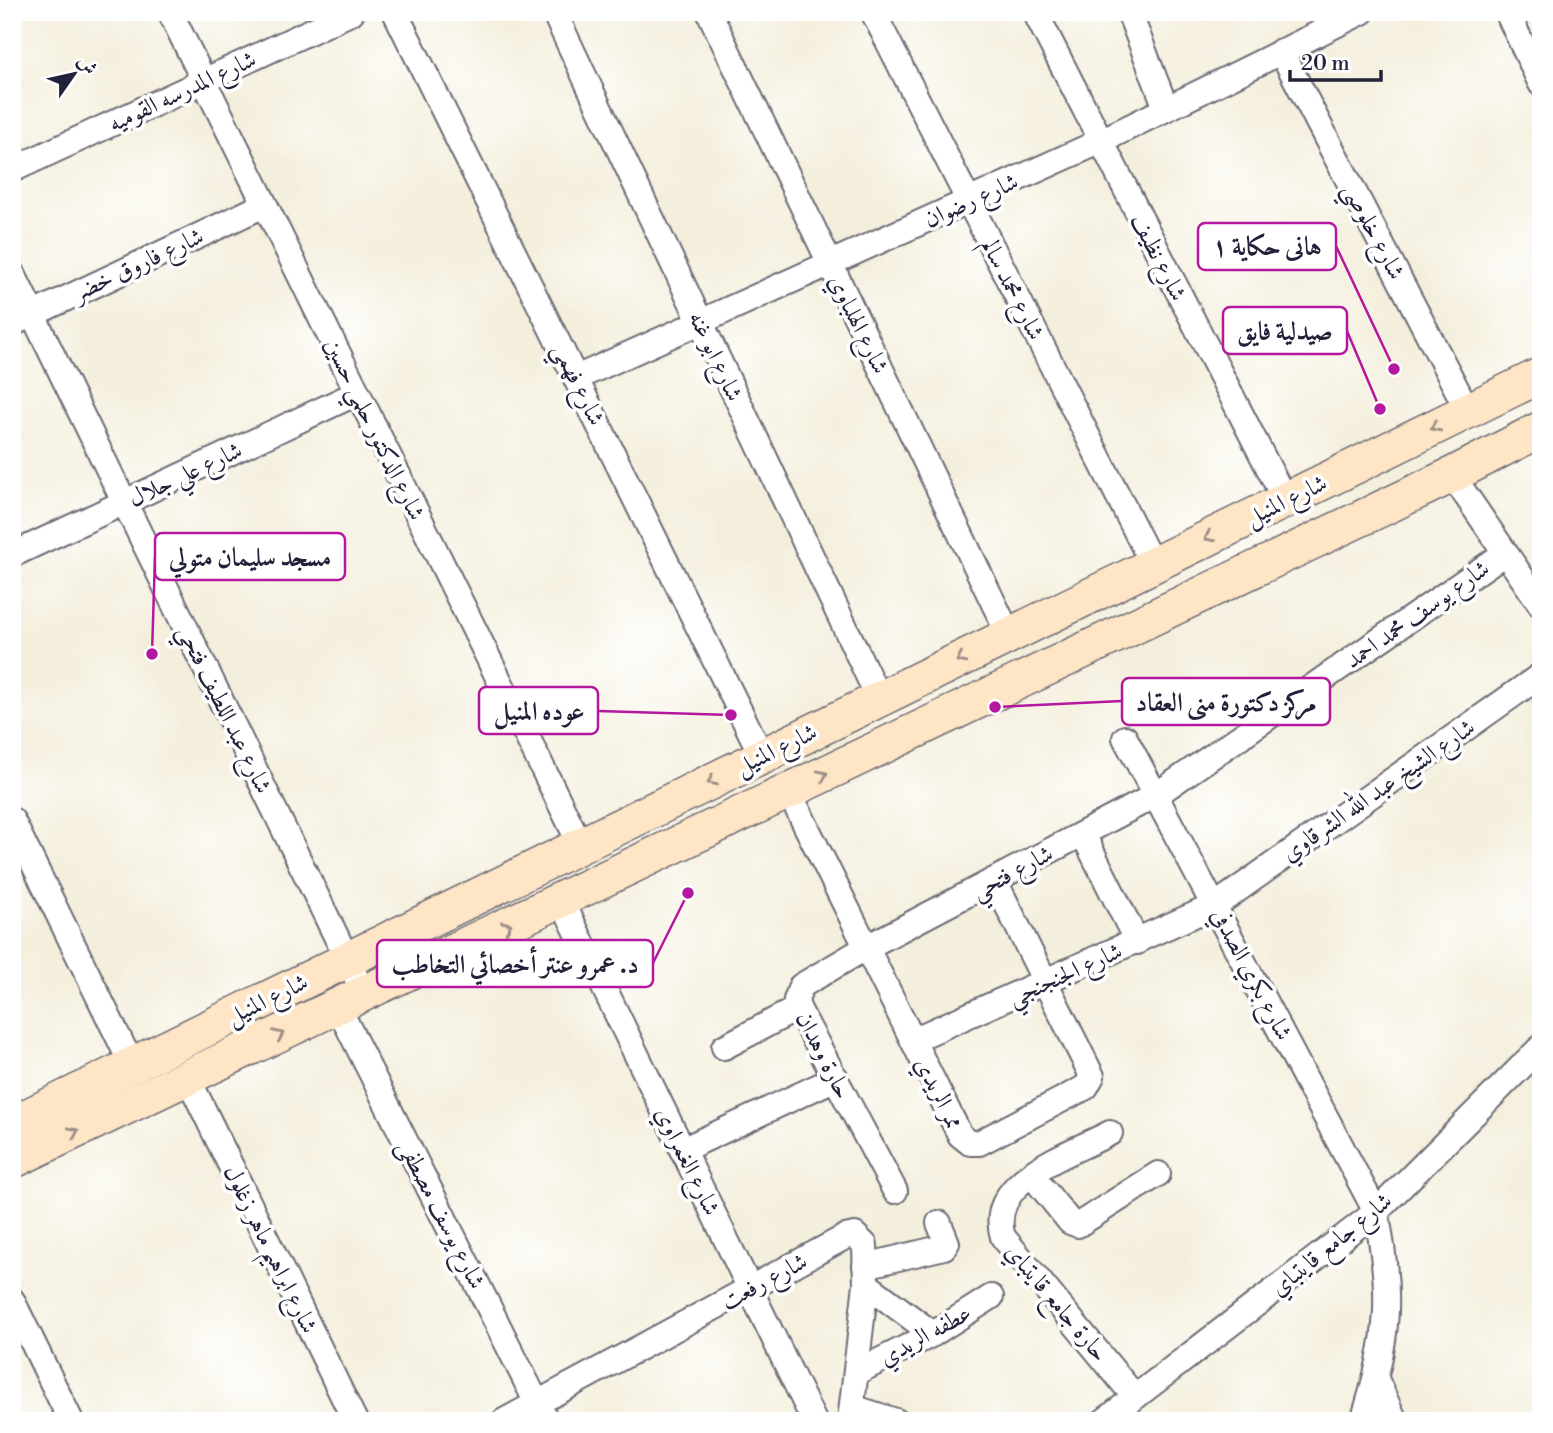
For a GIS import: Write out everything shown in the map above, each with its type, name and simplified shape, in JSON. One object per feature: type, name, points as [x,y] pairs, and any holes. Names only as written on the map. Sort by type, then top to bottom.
[{"type":"street","name":"شارع الدكتور حلمي حسين","points":[[170,12],[581,846]]},
{"type":"street","name":"شارع المدرسه القوميه","points":[[12,170],[352,12]]},
{"type":"street","name":"شارع فهمي","points":[[395,12],[762,756]]},
{"type":"street","name":"شارع ابو غنه","points":[[554,12],[878,699]]},
{"type":"street","name":"شارع الهلباوي","points":[[709,12],[1009,635]]},
{"type":"street","name":"شارع محمد سالم","points":[[873,12],[1153,565]]},
{"type":"street","name":"شارع نظيف","points":[[1035,12],[1099,142],[1285,500]]},
{"type":"street","points":[[1129,12],[1166,108]]},
{"type":"street","name":"شارع رضوان","points":[[576,378],[1099,142],[1281,51],[1334,18],[1362,12]]},
{"type":"street","points":[[1507,12],[1541,84]]},
{"type":"street","name":"شارع خلوصي","points":[[1281,51],[1468,411]]},
{"type":"street","name":"شارع فاروق خضر","points":[[22,319],[264,205]]},
{"type":"street","name":"شارع عبد اللطيف فتحي","points":[[12,272],[22,319],[124,503],[347,960],[351,1000]]},
{"type":"street","name":"شارع المنيل","points":[[12,1124],[1541,375]]},
{"type":"street","name":"شارع علي جلال","points":[[12,555],[357,393]]},
{"type":"street","name":"شارع المنيل","points":[[12,1161],[1452,475],[1541,429]]},
{"type":"street","points":[[1452,475],[1541,605]]},
{"type":"street","name":"شارع يوسف محمد احمد","points":[[1156,795],[1505,553]]},
{"type":"street","name":"شارع الشيخ عبد الله الشرقاوي","points":[[1216,905],[1541,675]]},
{"type":"street","name":"شارع بكري الصدفي","points":[[1125,738],[1216,905],[1376,1212],[1387,1266],[1387,1322],[1376,1378],[1363,1421]]},
{"type":"street","name":"ممر الريدي","points":[[789,792],[962,1139],[970,1143],[978,1143],[1086,1087],[1091,1081],[1091,1072],[995,881]]},
{"type":"street","name":"شارع فتحي","points":[[867,947],[1156,795]]},
{"type":"street","points":[[12,820],[132,1065]]},
{"type":"street","points":[[1083,834],[1137,942]]},
{"type":"street","name":"شارع الغمراوي","points":[[562,901],[814,1421]]},
{"type":"street","name":"شارع الجنجنجي","points":[[913,1040],[1216,905]]},
{"type":"street","name":"حارة وهدان","points":[[867,947],[801,986],[796,1000],[895,1191]]},
{"type":"street","name":"شارع يوسف مصطفى","points":[[351,1000],[542,1412]]},
{"type":"street","points":[[724,1046],[798,1008]]},
{"type":"street","name":"شارع جامع قايتباي","points":[[1104,1421],[1376,1212],[1541,1047]]},
{"type":"street","name":"شارع ابراهيم ماهر زغلول","points":[[188,1078],[355,1421]]},
{"type":"street","points":[[682,1150],[836,1078]]},
{"type":"street","name":"حارة جامع قايتباي","points":[[1110,1133],[1032,1175],[1010,1192],[999,1213],[1003,1237],[1135,1397]]},
{"type":"street","points":[[1032,1175],[1070,1222],[1078,1225],[1158,1174]]},
{"type":"street","points":[[933,1334],[866,1275],[944,1247],[947,1243],[939,1223]]},
{"type":"street","name":"شارع رفعت","points":[[504,1421],[542,1412],[750,1289],[850,1236],[863,1240],[866,1275],[851,1414]]},
{"type":"street","name":"عطفه الريدي","points":[[857,1372],[933,1334],[991,1297]]},
{"type":"street","points":[[12,1300],[71,1421]]},
{"type":"street","points":[[1376,1378],[1395,1421]]},
{"type":"street","points":[[851,1414],[896,1421]]},
{"type":"place","name":"هانى حكاية ١","points":[[1394,369]]},
{"type":"place","name":"صيدلية فايق","points":[[1380,409]]},
{"type":"place","name":"مسجد سليمان متولي","points":[[152,654]]},
{"type":"place","name":"مركز دكتورة منى العقاد","points":[[995,707]]},
{"type":"place","name":"عوده المنيل","points":[[731,715]]},
{"type":"place","name":"د. عمرو عنتر أخصائي التخاطب","points":[[688,893]]}]
